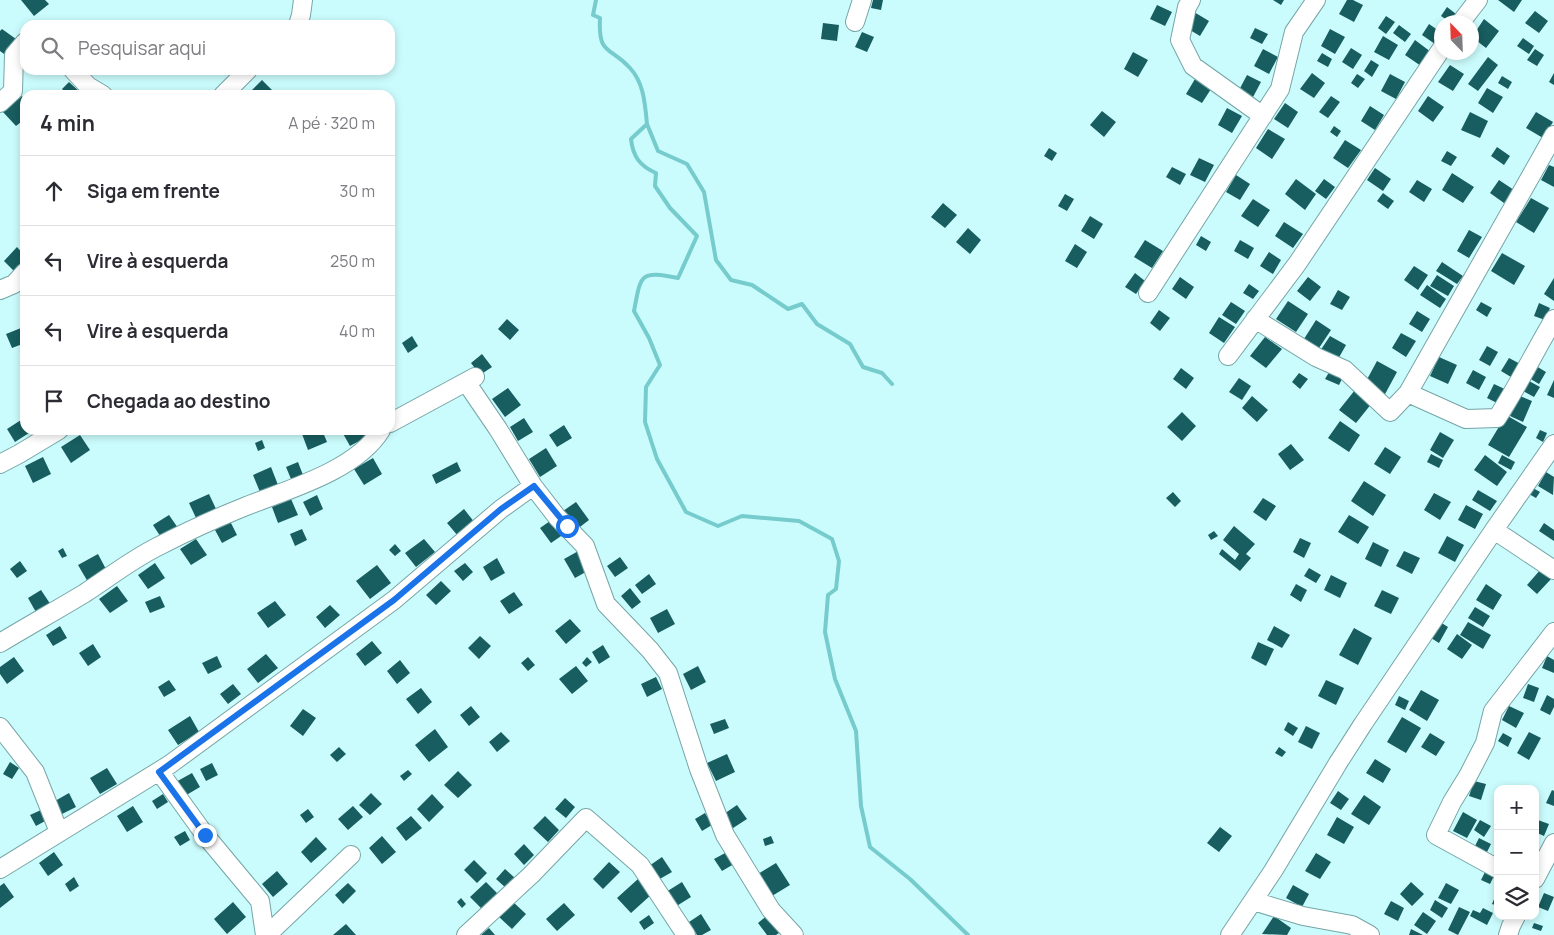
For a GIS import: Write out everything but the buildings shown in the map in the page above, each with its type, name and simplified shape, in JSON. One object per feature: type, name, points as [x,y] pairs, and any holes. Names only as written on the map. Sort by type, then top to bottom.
[{"type":"street","points":[[300,20],[303,0]]},
{"type":"street","points":[[855,22],[862,0]]},
{"type":"street","points":[[1191,0],[1180,40],[1193,66],[1263,116]]},
{"type":"street","points":[[1148,293],[1280,89],[1294,32],[1316,0]]},
{"type":"street","points":[[1466,15],[1478,0]]},
{"type":"street","points":[[0,103],[13,91],[14,54],[20,47]]},
{"type":"street","points":[[1228,356],[1302,256],[1434,60]]},
{"type":"street","points":[[78,75],[95,90]]},
{"type":"street","points":[[228,90],[243,75]]},
{"type":"street","points":[[1255,319],[1316,357],[1345,370],[1390,412],[1408,393],[1554,136]]},
{"type":"street","points":[[0,290],[14,284],[20,277]]},
{"type":"street","points":[[1408,393],[1466,419],[1497,418],[1515,390],[1554,318]]},
{"type":"street","points":[[395,419],[470,380],[534,486],[557,517],[585,546],[606,604],[650,650],[668,673],[699,769],[725,835],[771,910],[794,935]]},
{"type":"street","points":[[0,464],[51,435]]},
{"type":"street","points":[[0,643],[154,549],[236,510],[286,492],[323,475],[358,454],[376,435]]},
{"type":"street","points":[[1230,935],[1273,871],[1363,724],[1554,444]]},
{"type":"street","points":[[0,869],[159,772],[394,600],[501,509],[534,486]]},
{"type":"street","points":[[1494,530],[1554,570]]},
{"type":"street","points":[[1494,867],[1436,836],[1452,802],[1485,743],[1493,712],[1554,632]]},
{"type":"street","points":[[0,727],[35,772],[59,832]]},
{"type":"street","points":[[159,772],[205,835],[260,901],[266,935]]},
{"type":"street","points":[[466,935],[586,818],[640,866],[686,935]]},
{"type":"street","points":[[1537,875],[1554,843]]},
{"type":"street","points":[[266,935],[351,855]]},
{"type":"street","points":[[1253,901],[1303,916],[1352,925],[1370,935]]},
{"type":"street","points":[[1508,935],[1514,920]]},
{"type":"waterway","points":[[596,0],[593,15],[600,18],[603,45],[623,61],[635,74],[643,94],[647,124],[631,139],[636,156],[642,164],[656,173],[655,186],[670,208],[697,236],[678,278],[656,275],[649,275],[644,278],[638,290],[634,311],[649,338],[660,365],[646,387],[645,422],[657,459],[686,512],[718,526],[742,516],[799,521],[832,539],[839,561],[836,589],[828,595],[825,632],[835,679],[856,731],[861,806],[870,847],[910,879],[968,935]]},
{"type":"waterway","points":[[647,124],[658,151],[687,164],[704,192],[716,260],[731,280],[752,285],[788,309],[802,304],[817,324],[850,344],[863,367],[882,373],[892,384]]},
{"type":"route","points":[[205,835],[159,772],[394,600],[501,509],[534,486],[557,517],[567,526]]}]
